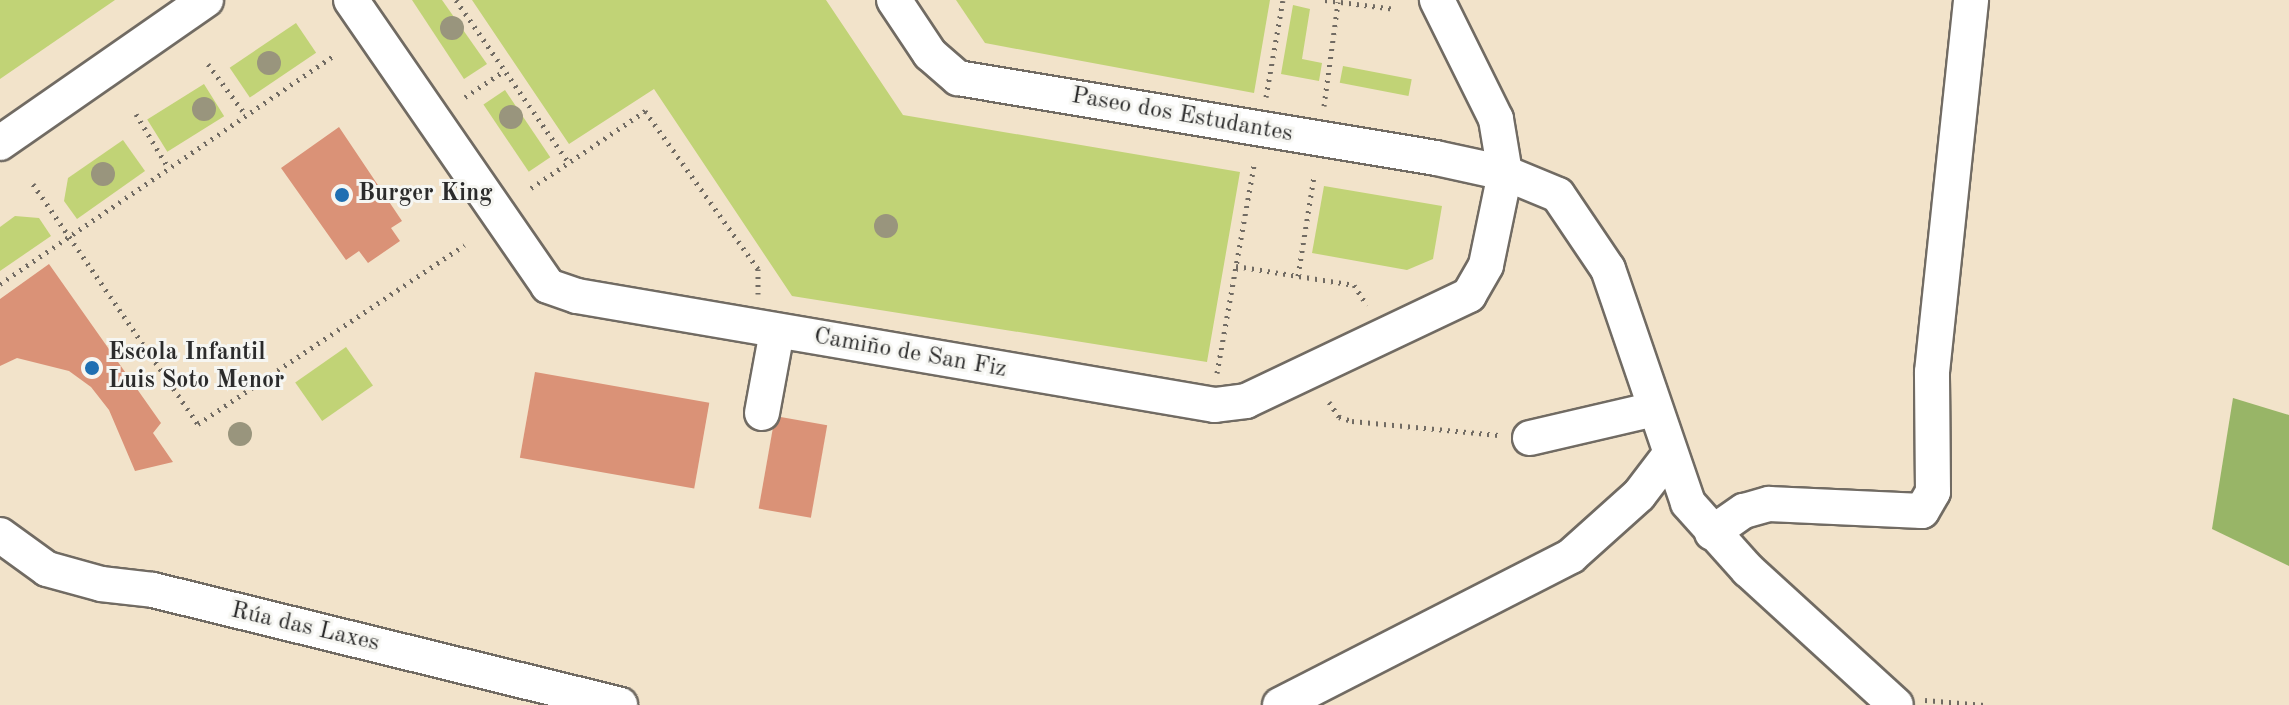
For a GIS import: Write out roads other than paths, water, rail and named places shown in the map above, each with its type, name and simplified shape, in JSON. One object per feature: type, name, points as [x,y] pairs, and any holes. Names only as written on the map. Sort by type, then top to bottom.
[{"type":"street","points":[[0,143],[206,0]]},
{"type":"street","name":"Camiño de San Fiz","points":[[351,0],[548,286],[577,296],[1215,405],[1246,401],[1469,295],[1486,265],[1505,173]]},
{"type":"street","name":"Paseo dos Estudantes","points":[[894,0],[930,54],[958,78],[1505,173],[1558,195],[1608,269],[1668,457],[1688,503],[1712,533],[1894,703]]},
{"type":"street","points":[[1437,0],[1496,119],[1505,173]]},
{"type":"street","points":[[1712,533],[1744,511],[1769,504],[1922,511],[1933,492],[1932,372],[1971,0]]},
{"type":"street","points":[[762,413],[777,331]]},
{"type":"street","points":[[1530,438],[1655,409]]},
{"type":"street","points":[[1280,705],[1571,556],[1639,495],[1668,457]]},
{"type":"street","name":"Rúa das Laxes","points":[[0,535],[47,569],[61,573],[153,590],[620,705]]},
{"type":"place","name":"Burger King","points":[[342,195]]},
{"type":"place","name":"Escola Infantil Luis Soto Menor","points":[[92,368]]}]
